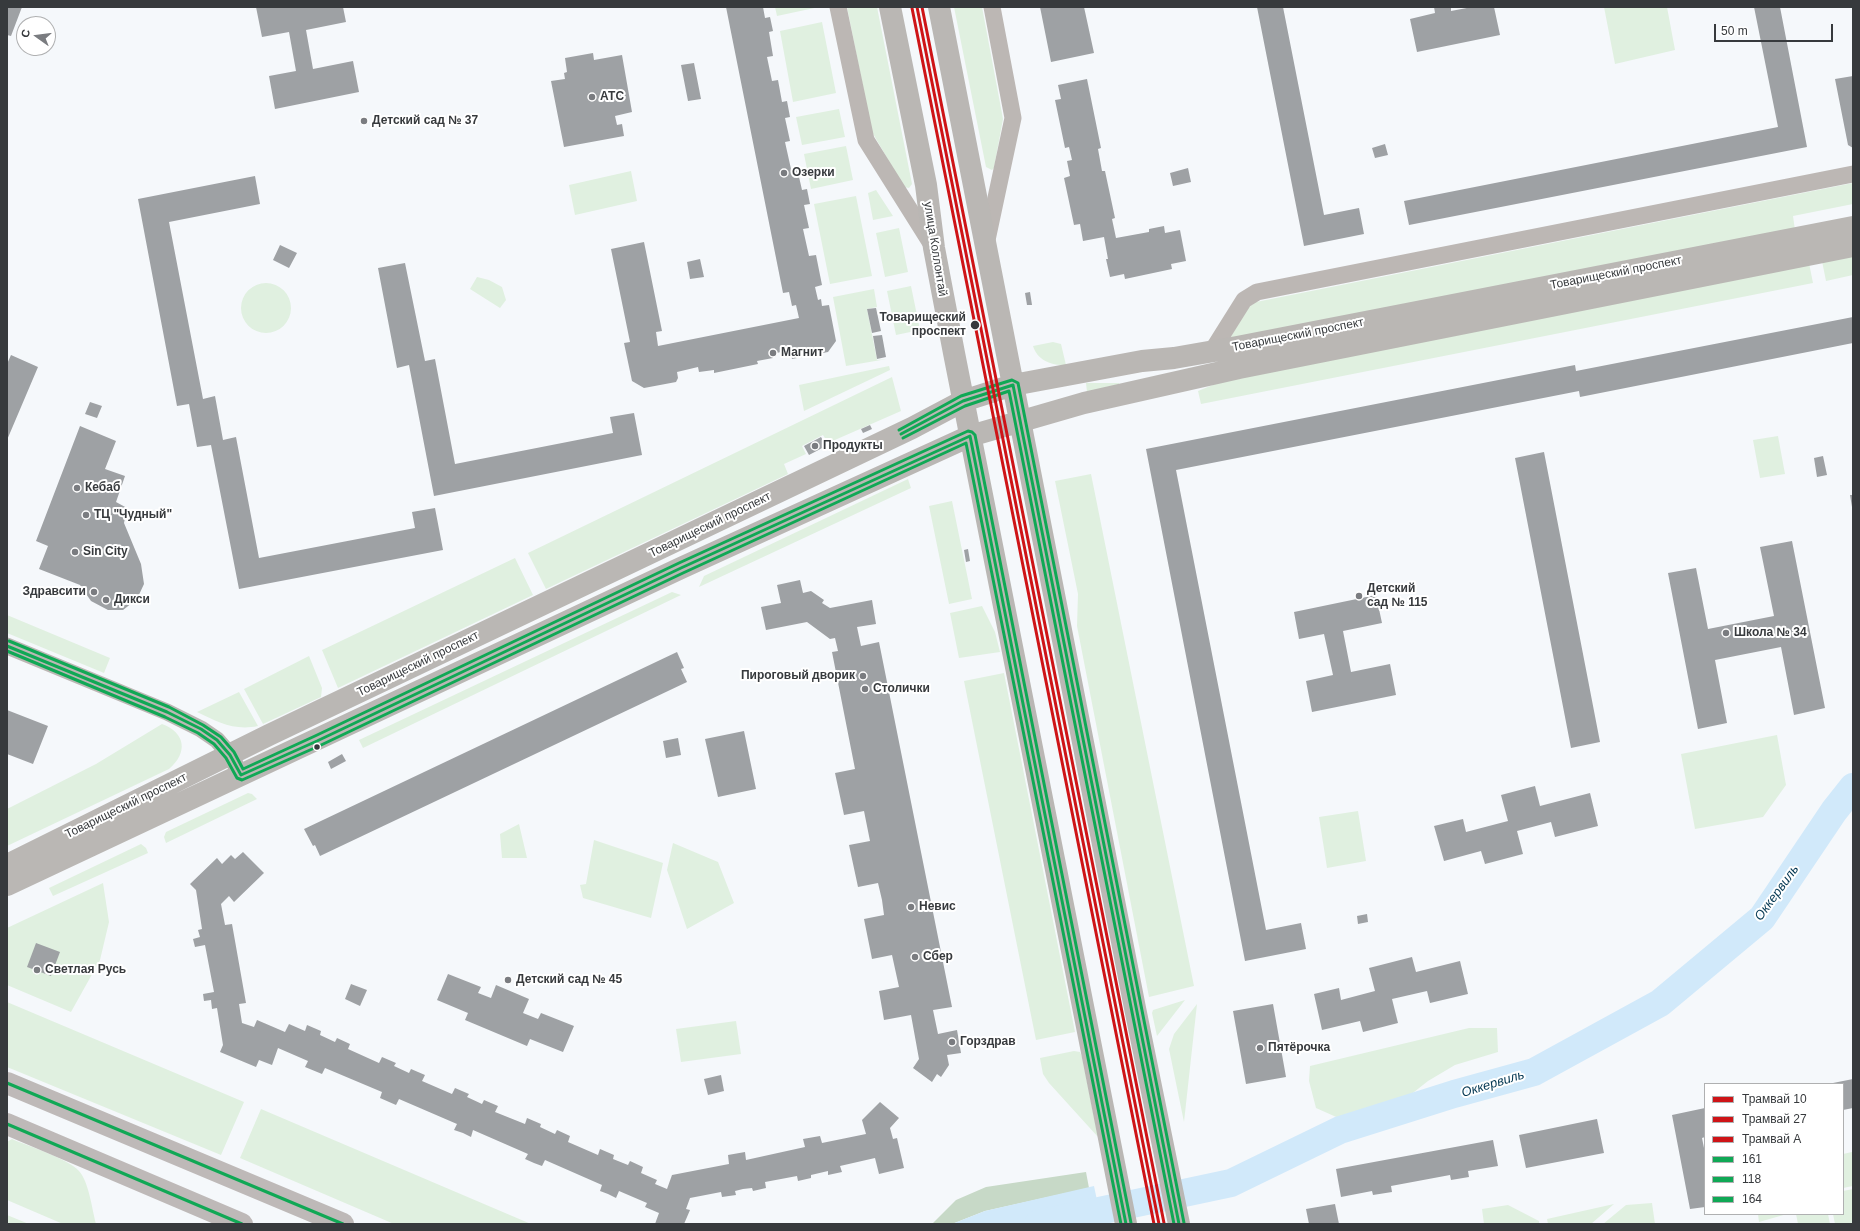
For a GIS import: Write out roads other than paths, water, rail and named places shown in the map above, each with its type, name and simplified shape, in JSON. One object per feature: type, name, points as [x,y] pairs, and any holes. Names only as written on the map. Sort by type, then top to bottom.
[{"type":"main road","points":[[7,1083],[343,1224]]},
{"type":"main road","points":[[7,1124],[242,1224]]},
{"type":"street","points":[[838,7],[866,140],[934,248]]},
{"type":"street","name":"улица Коллонтай","points":[[890,7],[926,185],[934,248],[963,401],[1126,1224]]},
{"type":"street","points":[[939,7],[1135,1008],[1179,1224]]},
{"type":"street","points":[[986,244],[1012,118],[1012,108],[992,7]]},
{"type":"street","points":[[1212,351],[1244,300],[1257,292],[1853,174]]},
{"type":"street","name":"Товарищеский проспект","points":[[7,865],[230,754],[912,428],[963,401],[1013,385],[1142,361],[1174,358],[1212,351],[1853,227]]},
{"type":"street","name":"Товарищеский проспект","points":[[7,885],[316,741],[681,568],[970,436],[1084,403],[1239,368],[1853,246]]},
{"type":"street","points":[[7,646],[167,712],[201,729],[217,740],[230,754],[241,775]]},
{"type":"water","points":[[1094,1186],[1102,1224],[952,1224],[985,1211]]},
{"type":"waterway","name":"Оккервиль","points":[[1038,1224],[1231,1183],[1340,1130],[1454,1094],[1534,1072],[1660,1003],[1762,918],[1834,811],[1853,787]]},
{"type":"tram line","name":"10","points":[[917,7],[1159,1224]]},
{"type":"tram line","name":"А","points":[[922,7],[1164,1223]]},
{"type":"tram line","name":"27","points":[[912,8],[1154,1224]]},
{"type":"place","name":"АТС","points":[[592,97]]},
{"type":"place","name":"Детский сад № 37","points":[[364,121]]},
{"type":"place","name":"Озерки","points":[[784,173]]},
{"type":"place","name":"Товарищеский проспект","points":[[975,325]]},
{"type":"place","name":"Магнит","points":[[773,353]]},
{"type":"place","name":"Продукты","points":[[815,446]]},
{"type":"place","name":"Кебаб","points":[[77,488]]},
{"type":"place","name":"ТЦ \"Чудный\"","points":[[86,515]]},
{"type":"place","name":"Sin City","points":[[75,552]]},
{"type":"place","name":"Здравсити","points":[[94,592]]},
{"type":"place","name":"Детский сад № 115","points":[[1359,596]]},
{"type":"place","name":"Дикси","points":[[106,600]]},
{"type":"place","name":"Школа № 34","points":[[1726,633]]},
{"type":"place","name":"Пироговый дворик","points":[[863,676]]},
{"type":"place","name":"Столички","points":[[865,689]]},
{"type":"place","name":"Невис","points":[[911,907]]},
{"type":"place","name":"Сбер","points":[[915,957]]},
{"type":"place","name":"Светлая Русь","points":[[37,970]]},
{"type":"place","name":"Детский сад № 45","points":[[508,980]]},
{"type":"place","name":"Горздрав","points":[[952,1042]]},
{"type":"place","name":"Пятёрочка","points":[[1260,1048]]}]
